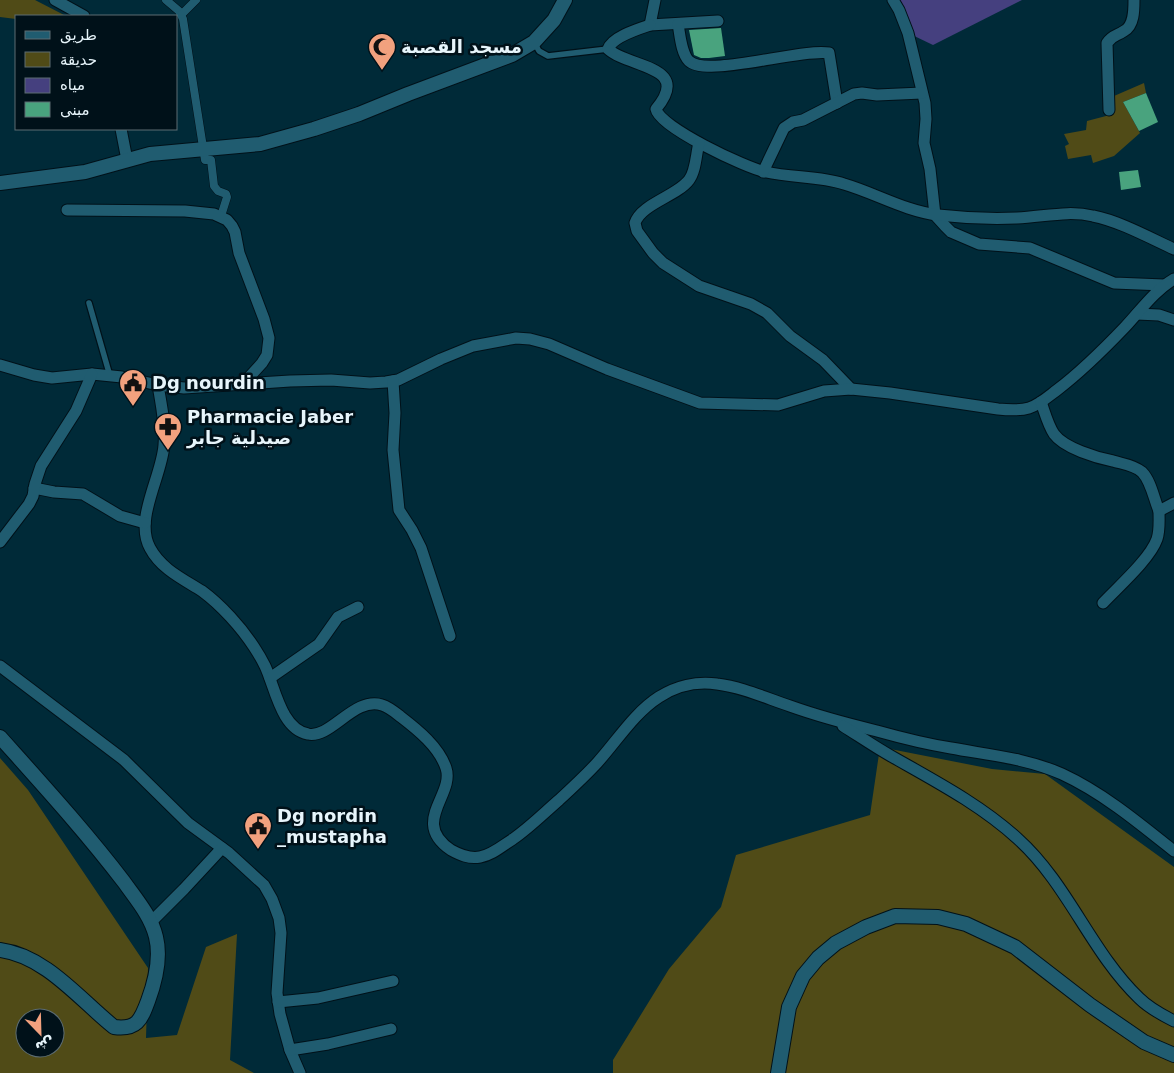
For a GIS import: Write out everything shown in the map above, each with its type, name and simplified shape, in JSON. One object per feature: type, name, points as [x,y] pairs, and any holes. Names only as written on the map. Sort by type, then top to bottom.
[{"type":"street","points":[[55,0],[82,15]]},
{"type":"street","points":[[166,0],[180,12],[205,160],[211,160],[214,186],[226,196],[221,216]]},
{"type":"street","points":[[180,12],[188,0]]},
{"type":"street","points":[[180,12],[196,0]]},
{"type":"street","points":[[0,183],[84,172],[170,151],[204,150],[260,144],[323,126],[512,55],[534,42],[554,20],[565,0]]},
{"type":"street","points":[[650,25],[655,0]]},
{"type":"street","points":[[893,0],[908,32],[922,93],[926,119],[924,143],[930,169],[935,215],[951,232],[978,244],[1030,248],[1114,283],[1169,282]]},
{"type":"street","points":[[1109,110],[1108,43],[1111,37],[1126,30],[1130,25],[1134,0]]},
{"type":"street","points":[[718,21],[650,25],[621,37],[610,44],[608,49],[652,68],[664,78],[667,91],[656,112],[667,122],[699,143],[763,172],[831,180],[935,215],[999,218],[1069,214],[1093,216],[1174,248]]},
{"type":"street","points":[[678,24],[684,51],[687,58],[694,64],[719,66],[789,56],[829,53],[832,59],[836,103]]},
{"type":"street","points":[[763,172],[784,128],[793,122],[803,120],[854,94],[922,93]]},
{"type":"street","points":[[121,130],[127,160]]},
{"type":"street","points":[[699,143],[693,172],[688,182],[640,215],[635,223],[637,231],[657,258],[699,286],[751,304],[767,314],[790,336],[824,360],[851,389]]},
{"type":"street","points":[[68,210],[185,211],[221,216],[232,226],[239,253],[264,319],[269,338],[267,355],[243,384]]},
{"type":"street","points":[[0,365],[52,378],[92,374],[184,388],[331,380],[393,381],[473,346],[516,338],[530,339],[549,344],[607,369],[700,403],[778,405],[824,391],[851,389],[890,392],[1007,410],[1029,408],[1041,402],[1071,379],[1169,282]]},
{"type":"street","points":[[1137,314],[1159,315],[1174,320]]},
{"type":"street","points":[[0,542],[29,504],[41,466],[76,410],[92,374]]},
{"type":"street","points":[[393,381],[395,413],[393,450],[399,510],[421,548],[450,636]]},
{"type":"street","points":[[158,385],[164,442],[163,456],[145,523],[145,536],[148,547],[172,572],[205,593],[254,647],[270,678],[276,698],[289,722],[298,731],[316,735],[356,709],[379,703],[398,714],[420,733],[436,750],[448,772],[446,783],[436,808],[434,829],[438,838],[446,847],[459,855],[470,858],[482,857],[522,833],[576,785],[646,706],[662,695],[691,684],[713,683],[832,719],[931,744],[1004,756],[1043,766],[1064,775],[1114,804],[1174,852]]},
{"type":"street","points":[[1041,402],[1050,427],[1057,438],[1064,444],[1102,459],[1135,467],[1142,472],[1159,511],[1159,533],[1155,544],[1139,566],[1103,603]]},
{"type":"street","points":[[34,488],[54,492],[83,494],[120,516],[145,523]]},
{"type":"street","points":[[1159,511],[1174,503]]},
{"type":"street","points":[[270,678],[319,644],[338,617],[358,607]]},
{"type":"street","points":[[0,666],[124,760],[188,823],[222,848],[255,875],[264,885],[276,911],[281,934],[277,993],[280,1014],[296,1069]]},
{"type":"street","points":[[832,719],[889,755],[934,780],[986,814],[1019,839],[1043,866],[1114,970],[1140,999],[1174,1021]]},
{"type":"street","points":[[0,737],[74,819],[140,904],[151,922],[158,948],[157,963],[150,994],[140,1022],[121,1028],[114,1027],[48,971],[27,958],[0,950]]},
{"type":"street","points":[[151,922],[222,848]]},
{"type":"street","points":[[778,1073],[789,1007],[803,976],[818,958],[836,943],[866,927],[895,916],[938,917],[966,924],[1015,946],[1105,1015],[1144,1042],[1174,1055]]},
{"type":"street","points":[[278,1002],[318,998],[394,981]]},
{"type":"street","points":[[290,1050],[328,1044],[391,1028]]},
{"type":"lane","points":[[534,42],[539,50],[548,56],[608,49]]},
{"type":"lane","points":[[89,303],[110,376]]},
{"type":"green space","points":[[0,0],[35,0],[64,15],[15,15],[15,19],[0,17]]},
{"type":"green space","points":[[1144,83],[1146,93],[1123,102],[1140,133],[1114,156],[1093,163],[1091,155],[1068,159],[1065,146],[1069,144],[1064,134],[1086,130],[1087,121],[1106,116],[1114,96]]},
{"type":"green space","points":[[880,747],[992,769],[1045,774],[1174,867],[1174,1073],[613,1073],[613,1060],[669,969],[721,907],[736,855],[870,815]]},
{"type":"green space","points":[[0,758],[28,790],[148,968],[146,1038],[177,1035],[206,947],[237,934],[230,1060],[254,1073],[0,1073]]},
{"type":"water","points":[[890,0],[1022,0],[933,45],[908,33]]},
{"type":"building","points":[[721,28],[725,56],[701,58],[694,55],[689,30]]},
{"type":"building","points":[[1146,93],[1158,122],[1139,131],[1123,102]]},
{"type":"building","points":[[1138,170],[1141,187],[1121,190],[1119,172]]},
{"type":"place","name":"مسجد القصبة","points":[[382,71]]},
{"type":"place","name":"Dg nourdin","points":[[133,407]]},
{"type":"place","name":"Pharmacie Jaber صيدلية جابر","points":[[168,451]]},
{"type":"place","name":"Dg nordin _mustapha","points":[[258,850]]}]
